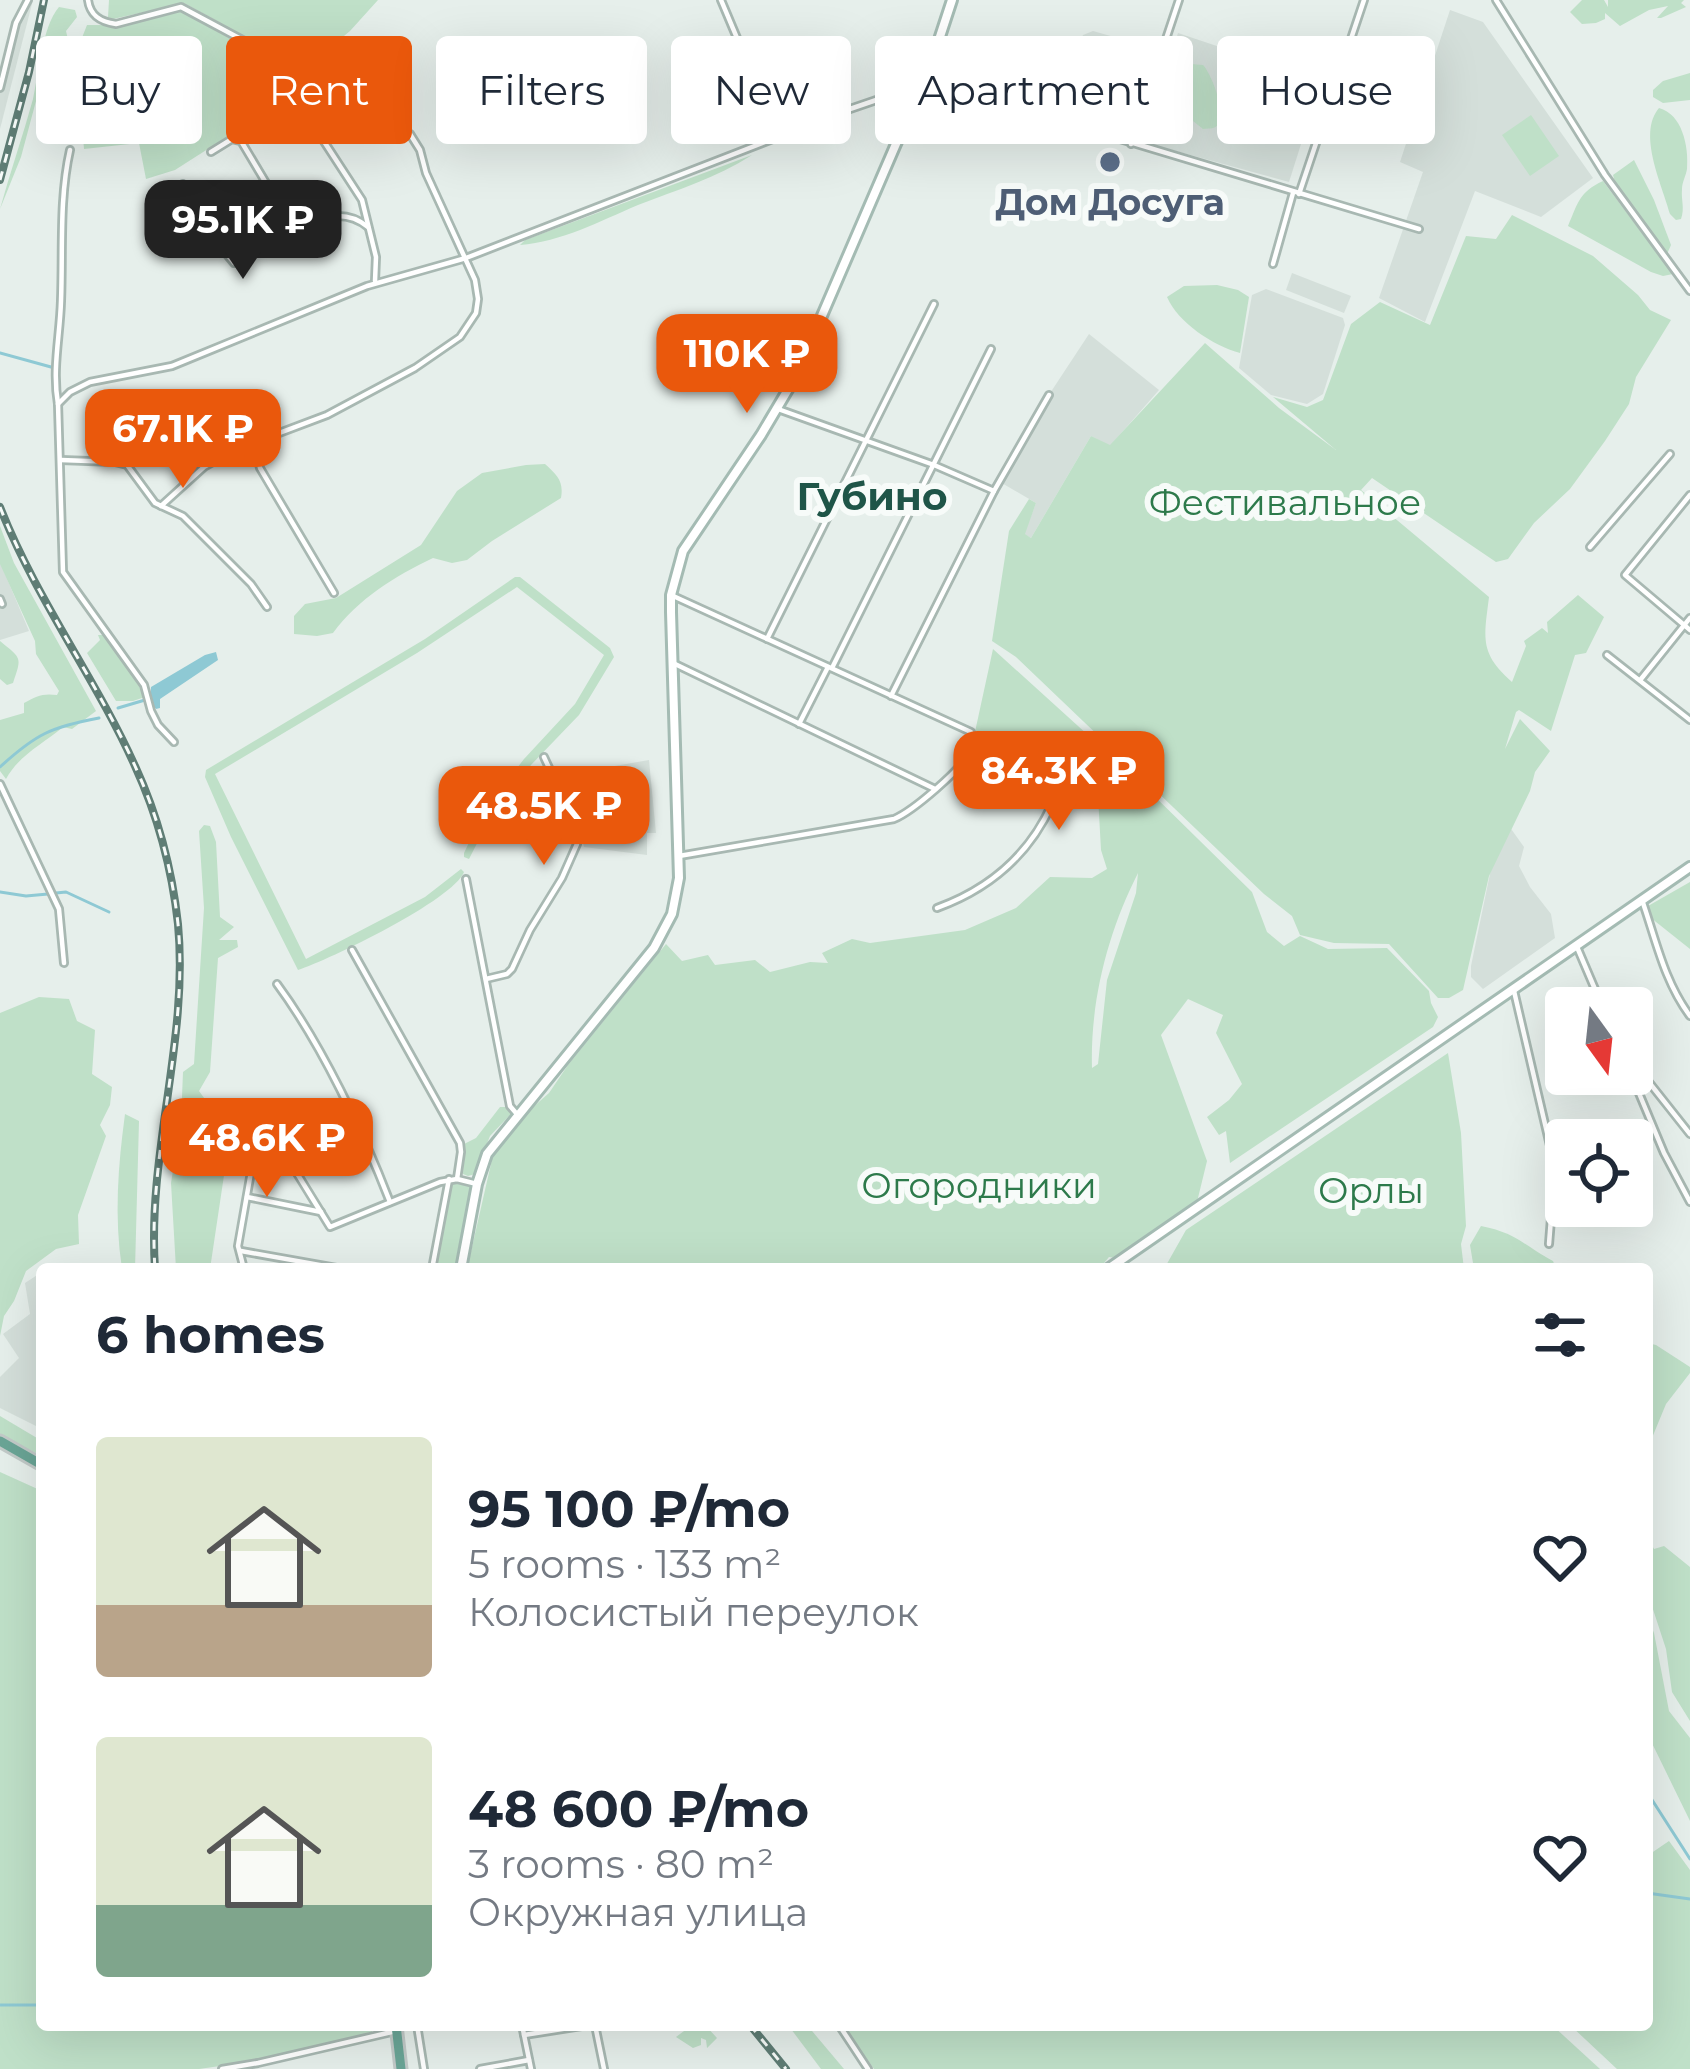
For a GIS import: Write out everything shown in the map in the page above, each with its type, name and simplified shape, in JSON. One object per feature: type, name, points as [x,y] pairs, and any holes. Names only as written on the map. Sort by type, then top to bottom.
[{"type":"main road","points":[[0,1442],[36,1462]]},
{"type":"main road","points":[[396,2031],[400,2069]]},
{"type":"street","points":[[0,88],[16,22],[28,0]]},
{"type":"street","points":[[88,0],[95,16],[116,23],[181,7],[282,61],[349,105],[382,113],[410,134],[466,258],[478,299],[476,314],[460,337],[367,395],[234,450],[204,467],[161,506]]},
{"type":"street","points":[[721,0],[736,36]]},
{"type":"street","points":[[940,36],[952,0]]},
{"type":"street","points":[[1168,36],[1180,0]]},
{"type":"street","points":[[1273,264],[1364,0]]},
{"type":"street","points":[[1496,0],[1604,175],[1690,291]]},
{"type":"street","points":[[211,152],[232,139],[241,141],[294,230]]},
{"type":"street","points":[[326,144],[362,200],[376,256],[375,284]]},
{"type":"street","points":[[58,404],[90,382],[172,367],[375,284],[466,258],[760,144]]},
{"type":"street","points":[[462,1263],[487,1154],[666,930],[678,887],[671,595],[683,551],[796,376],[897,144]]},
{"type":"street","points":[[1130,144],[1419,229]]},
{"type":"street","points":[[70,150],[54,379],[63,572],[144,685],[158,725],[174,742]]},
{"type":"street","points":[[183,184],[208,233],[234,263],[294,230],[338,214],[368,227]]},
{"type":"street","points":[[767,639],[934,304]]},
{"type":"street","points":[[799,724],[991,349]]},
{"type":"street","points":[[891,696],[994,491],[1049,395]]},
{"type":"street","points":[[778,409],[994,491]]},
{"type":"street","points":[[254,443],[260,468],[334,592]]},
{"type":"street","points":[[1590,547],[1670,454]]},
{"type":"street","points":[[58,460],[127,465],[155,503],[183,516],[251,584],[267,608]]},
{"type":"street","points":[[1687,628],[1625,575],[1690,495]]},
{"type":"street","points":[[671,595],[970,732],[972,740],[969,754],[915,808],[885,822],[679,856]]},
{"type":"street","points":[[1640,680],[1687,628],[1690,618]]},
{"type":"street","points":[[1607,655],[1690,720]]},
{"type":"street","points":[[673,663],[934,789]]},
{"type":"street","points":[[937,908],[999,875],[1032,840],[1052,804],[969,754]]},
{"type":"street","points":[[486,979],[512,969],[577,844],[574,822],[544,757]]},
{"type":"street","points":[[0,784],[58,909],[64,962]]},
{"type":"street","points":[[1117,1263],[1690,867]]},
{"type":"street","points":[[466,879],[510,1106],[518,1115]]},
{"type":"street","points":[[1642,900],[1662,963],[1690,1016]]},
{"type":"street","points":[[1576,945],[1594,987]]},
{"type":"street","points":[[352,950],[460,1143],[461,1158],[433,1263]]},
{"type":"street","points":[[277,984],[297,1011],[359,1129],[390,1202]]},
{"type":"street","points":[[1514,988],[1555,1167],[1549,1244]]},
{"type":"street","points":[[1653,1087],[1690,1134]]},
{"type":"street","points":[[1640,1095],[1690,1202]]},
{"type":"street","points":[[242,1263],[239,1251],[258,1132],[274,1136],[330,1227],[453,1179],[477,1184]]},
{"type":"street","points":[[247,1196],[321,1212]]},
{"type":"street","points":[[239,1251],[308,1263]]},
{"type":"street","points":[[221,2069],[384,2031]]},
{"type":"street","points":[[418,2031],[424,2069]]},
{"type":"street","points":[[523,2031],[531,2069]]},
{"type":"street","points":[[524,2036],[554,2031]]},
{"type":"street","points":[[593,2031],[604,2069]]},
{"type":"street","points":[[842,2031],[868,2069]]},
{"type":"street","points":[[480,2069],[529,2060]]},
{"type":"shaded area","points":[[26,0],[33,0],[0,129],[0,77],[13,21]]},
{"type":"shaded area","points":[[1450,10],[1483,22],[1593,178],[1541,217],[1475,191],[1425,322],[1379,298],[1423,172],[1400,162],[1406,144],[1435,144],[1435,56]]},
{"type":"shaded area","points":[[1193,38],[1217,46],[1217,144],[1301,144],[1289,182],[1150,144],[1193,144]]},
{"type":"shaded area","points":[[1292,273],[1351,296],[1344,313],[1286,290]]},
{"type":"shaded area","points":[[1266,289],[1343,318],[1345,325],[1323,394],[1307,404],[1271,395],[1239,368],[1252,295]]},
{"type":"shaded area","points":[[1089,334],[1159,390],[1110,446],[1091,436],[1031,538],[1024,534],[1036,503],[1000,482],[1035,416]]},
{"type":"shaded area","points":[[0,562],[29,631],[0,640]]},
{"type":"shaded area","points":[[649,760],[656,833],[647,833],[647,855],[584,847],[576,809],[607,799],[606,794],[616,790],[609,767]]},
{"type":"shaded area","points":[[1509,826],[1524,847],[1519,866],[1551,914],[1555,938],[1483,989],[1471,977],[1471,966],[1492,864]]},
{"type":"shaded area","points":[[36,1276],[36,1426],[0,1408],[0,1377],[19,1358],[3,1334],[30,1314],[25,1283]]},
{"type":"green space","points":[[109,0],[378,0],[344,36],[244,36],[184,3],[108,17]]},
{"type":"green space","points":[[1582,0],[1604,0],[1608,7],[1608,0],[1684,0],[1681,3],[1686,7],[1661,18],[1657,18],[1668,6],[1649,10],[1620,26],[1605,13],[1605,19],[1582,24],[1570,12]]},
{"type":"green space","points":[[59,7],[75,10],[77,17],[67,36],[46,36]]},
{"type":"green space","points":[[181,11],[226,36],[226,137],[175,170],[146,179],[139,144],[202,144],[202,36],[83,36],[87,25],[115,25]]},
{"type":"green space","points":[[1193,64],[1203,65],[1217,97],[1217,125],[1203,129],[1193,121]]},
{"type":"green space","points":[[1690,73],[1690,100],[1663,103],[1653,97],[1653,90],[1663,81]]},
{"type":"green space","points":[[36,84],[36,101],[21,157],[0,209]]},
{"type":"green space","points":[[1659,108],[1678,124],[1687,151],[1682,215],[1676,220],[1670,214],[1651,145],[1650,131]]},
{"type":"green space","points":[[1531,115],[1559,156],[1530,176],[1502,135]]},
{"type":"green space","points":[[84,144],[130,144],[84,149]]},
{"type":"green space","points":[[752,155],[580,230],[520,245],[525,240]]},
{"type":"green space","points":[[1634,160],[1671,245],[1667,254],[1615,182],[1613,175]]},
{"type":"green space","points":[[1603,181],[1673,274],[1651,272],[1568,226],[1584,194]]},
{"type":"green space","name":"Фестивальное","points":[[1512,215],[1593,256],[1650,310],[1671,320],[1605,441],[1508,559],[1496,562],[1372,478],[1361,490],[1489,597],[1486,644],[1512,682],[1524,641],[1542,628],[1548,633],[1547,622],[1578,595],[1604,617],[1586,653],[1575,655],[1551,731],[1516,712],[1505,749],[1520,719],[1550,751],[1535,772],[1489,876],[1463,990],[1438,998],[1389,944],[1334,943],[1300,935],[1292,916],[1016,657],[992,641],[1009,531],[1029,499],[1036,503],[1025,534],[1031,538],[1091,436],[1110,445],[1205,343],[1336,450],[1273,397],[1307,407],[1323,400],[1351,324],[1380,302],[1430,325],[1466,236],[1496,239]]},
{"type":"green space","points":[[1217,285],[1249,297],[1240,353],[1198,332],[1179,316],[1167,297],[1184,286]]},
{"type":"green space","points":[[545,464],[559,479],[561,498],[467,560],[452,563],[433,558],[405,573],[366,599],[333,633],[294,634],[294,616],[305,604],[336,598],[421,545],[457,491],[482,473]]},
{"type":"green space","points":[[0,526],[14,563],[96,711],[32,750],[6,779],[0,771],[0,720],[24,713],[24,703],[32,699],[59,691],[36,654],[35,641],[0,564]]},
{"type":"green space","points":[[515,577],[610,648],[614,657],[579,715],[491,816],[469,859],[464,853],[484,811],[575,704],[604,655],[517,587],[215,774],[306,959],[425,897],[461,869],[464,872],[415,913],[298,970],[231,837],[206,770],[425,639]]},
{"type":"green space","points":[[98,635],[105,635],[145,697],[116,701],[87,653],[100,640]]},
{"type":"green space","points":[[0,641],[18,659],[13,683],[7,685],[0,679]]},
{"type":"green space","name":"Огородники","points":[[993,649],[1252,892],[1267,932],[1284,946],[1300,936],[1328,949],[1387,948],[1429,991],[1438,1017],[1433,1027],[1230,1163],[1226,1131],[1219,1135],[1207,1117],[1242,1084],[1216,1033],[1223,1015],[1188,999],[1161,1035],[1207,1161],[1197,1202],[1104,1263],[468,1263],[493,1155],[523,1116],[549,1093],[666,944],[682,961],[708,955],[715,965],[755,960],[770,972],[810,962],[828,963],[822,953],[852,939],[870,943],[965,930],[1016,908],[1050,877],[1092,878],[1107,869],[1101,850],[1096,760],[1072,779],[1089,782],[1090,795],[1083,800],[1068,792],[1070,781],[1065,784],[1024,775],[996,762],[973,741]],"holes":[[[1138,873],[1136,893],[1107,980],[1098,1064],[1092,1068],[1103,968]]]},
{"type":"green space","points":[[210,826],[216,842],[220,917],[234,927],[219,940],[237,940],[238,947],[218,958],[210,1072],[199,1091],[220,1120],[214,1141],[222,1146],[226,1162],[211,1263],[176,1263],[171,1183],[183,1072],[194,1064],[204,908],[199,831]]},
{"type":"green space","points":[[1690,882],[1690,949],[1641,910]]},
{"type":"green space","points":[[39,997],[69,999],[77,1021],[95,1030],[92,1074],[112,1087],[100,1125],[106,1136],[78,1215],[79,1244],[56,1249],[26,1271],[4,1316],[0,1336],[0,1013]]},
{"type":"green space","name":"Орлы","points":[[1448,1053],[1461,1133],[1463,1263],[1167,1263],[1186,1230]]},
{"type":"green space","points":[[500,1107],[512,1113],[490,1136],[475,1174],[463,1174],[464,1144],[476,1138]]},
{"type":"green space","points":[[125,1114],[139,1121],[135,1263],[121,1263],[119,1172]]},
{"type":"green space","points":[[456,1181],[472,1188],[457,1263],[436,1263],[451,1185]]},
{"type":"green space","points":[[1481,1226],[1519,1240],[1554,1263],[1473,1263],[1470,1245]]},
{"type":"green space","points":[[1653,1344],[1690,1367],[1653,1435]]},
{"type":"green space","points":[[0,1416],[36,1437],[36,1453],[0,1435]]},
{"type":"green space","points":[[0,1472],[36,1488],[36,2031],[372,2032],[255,2061],[199,2069],[0,2069]]},
{"type":"green space","points":[[1664,1546],[1690,1567],[1690,1721],[1672,1692],[1666,1649],[1653,1609],[1653,1547]]},
{"type":"green space","points":[[1653,1631],[1669,1711],[1690,1738],[1690,1821],[1653,1745]]},
{"type":"green space","points":[[1669,1841],[1690,1870],[1690,2069],[1617,2069],[1576,2031],[1653,2031],[1653,1852]]},
{"type":"green space","points":[[684,2031],[711,2031],[717,2038],[707,2048],[701,2038],[701,2045],[693,2048],[676,2037]]},
{"type":"green space","points":[[792,2031],[812,2031],[844,2069],[821,2069]]},
{"type":"green space","points":[[847,2031],[1559,2031],[1600,2069],[874,2069]]},
{"type":"water","points":[[216,652],[218,660],[160,699],[160,708],[150,702],[151,687]]},
{"type":"waterway","points":[[0,353],[51,367]]},
{"type":"waterway","points":[[118,708],[145,700]]},
{"type":"waterway","points":[[0,767],[45,733],[99,718]]},
{"type":"waterway","points":[[0,892],[48,894]]},
{"type":"waterway","points":[[56,893],[66,892],[109,912]]},
{"type":"waterway","points":[[1653,1801],[1690,1859]]},
{"type":"waterway","points":[[1653,1894],[1690,1899]]},
{"type":"waterway","points":[[0,2005],[36,2005]]},
{"type":"railway","points":[[0,180],[44,0]]},
{"type":"railway","points":[[0,507],[135,766],[157,823],[172,883],[180,967],[157,1182],[155,1263]]},
{"type":"railway","points":[[755,2031],[786,2069]]},
{"type":"place","name":"Дом Досуга","points":[[1110,162]]},
{"type":"district","name":"Губино","points":[[872,496]]}]
